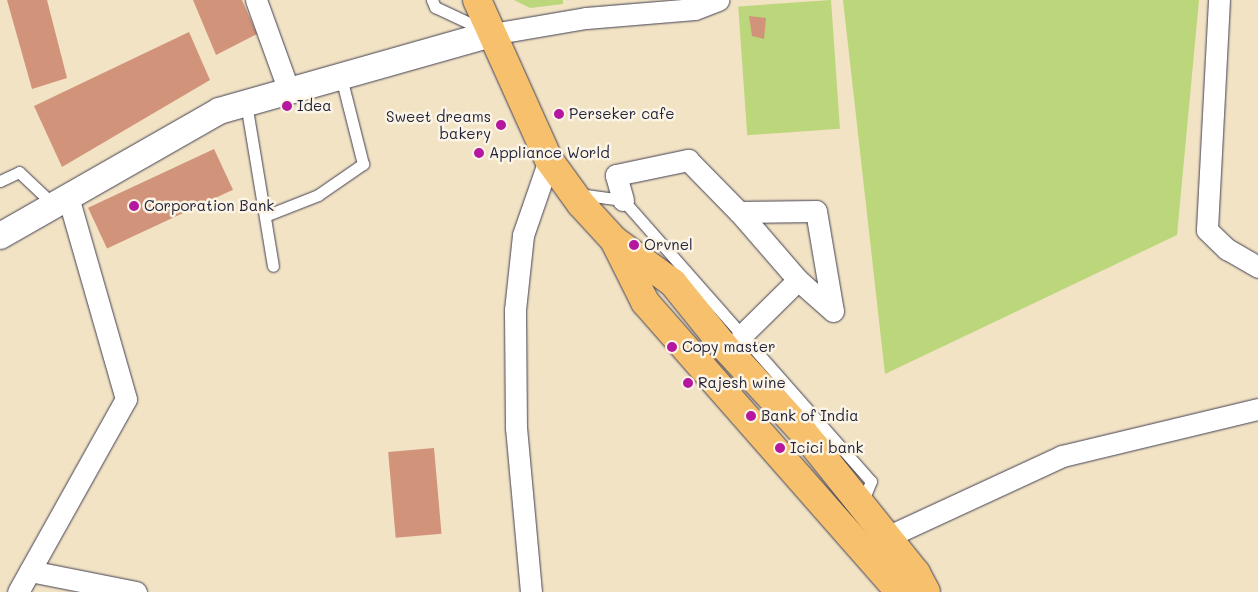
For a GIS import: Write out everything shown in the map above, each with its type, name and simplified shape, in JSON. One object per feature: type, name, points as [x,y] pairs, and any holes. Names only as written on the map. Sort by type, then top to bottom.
[{"type":"main road","points":[[477,0],[549,160],[573,193],[614,240],[673,283],[862,505],[916,573],[926,592]]},
{"type":"main road","points":[[614,240],[645,302],[900,592]]},
{"type":"street","points":[[256,0],[289,91]]},
{"type":"street","points":[[0,236],[219,110],[492,34],[586,18],[695,9],[718,0]]},
{"type":"street","points":[[1219,0],[1207,230],[1227,249],[1258,266]]},
{"type":"street","points":[[531,592],[516,428],[515,310],[523,235],[549,160]]},
{"type":"street","points":[[622,200],[616,175],[688,160],[739,212],[798,280],[833,310],[816,211],[739,212]]},
{"type":"street","points":[[18,592],[126,399],[61,201]]},
{"type":"street","points":[[742,336],[798,280]]},
{"type":"street","points":[[887,536],[1062,456],[1258,409]]},
{"type":"street","points":[[30,570],[54,584],[136,592]]},
{"type":"lane","points":[[432,0],[435,7],[492,34]]},
{"type":"lane","points":[[265,216],[318,195],[363,164],[341,77]]},
{"type":"lane","points":[[246,103],[273,266]]},
{"type":"lane","points":[[0,181],[19,172],[61,201]]},
{"type":"lane","points":[[573,193],[622,200],[871,480],[862,505]]},
{"type":"green space","points":[[514,0],[563,0],[563,4],[530,8]]},
{"type":"green space","points":[[831,0],[840,129],[747,135],[738,6]]},
{"type":"green space","points":[[843,0],[1199,0],[1177,235],[885,374]]},
{"type":"building","points":[[7,0],[47,0],[67,78],[32,89]]},
{"type":"building","points":[[193,0],[242,0],[257,34],[216,55]]},
{"type":"building","points":[[749,16],[766,18],[764,39],[752,36]]},
{"type":"building","points":[[189,32],[210,80],[62,167],[34,106]]},
{"type":"building","points":[[214,149],[233,190],[107,249],[88,208]]},
{"type":"building","points":[[434,448],[441,534],[396,538],[388,452]]},
{"type":"place","name":"Idea","points":[[287,106]]},
{"type":"place","name":"Perseker cafe","points":[[559,114]]},
{"type":"place","name":"Sweet dreams bakery","points":[[501,125]]},
{"type":"place","name":"Appliance World","points":[[479,153]]},
{"type":"place","name":"Corporation Bank","points":[[134,206]]},
{"type":"place","name":"Orvnel","points":[[634,245]]},
{"type":"place","name":"Copy master","points":[[672,347]]},
{"type":"place","name":"Rajesh wine","points":[[688,383]]},
{"type":"place","name":"Bank of India","points":[[751,416]]},
{"type":"place","name":"Icici bank","points":[[780,448]]}]
